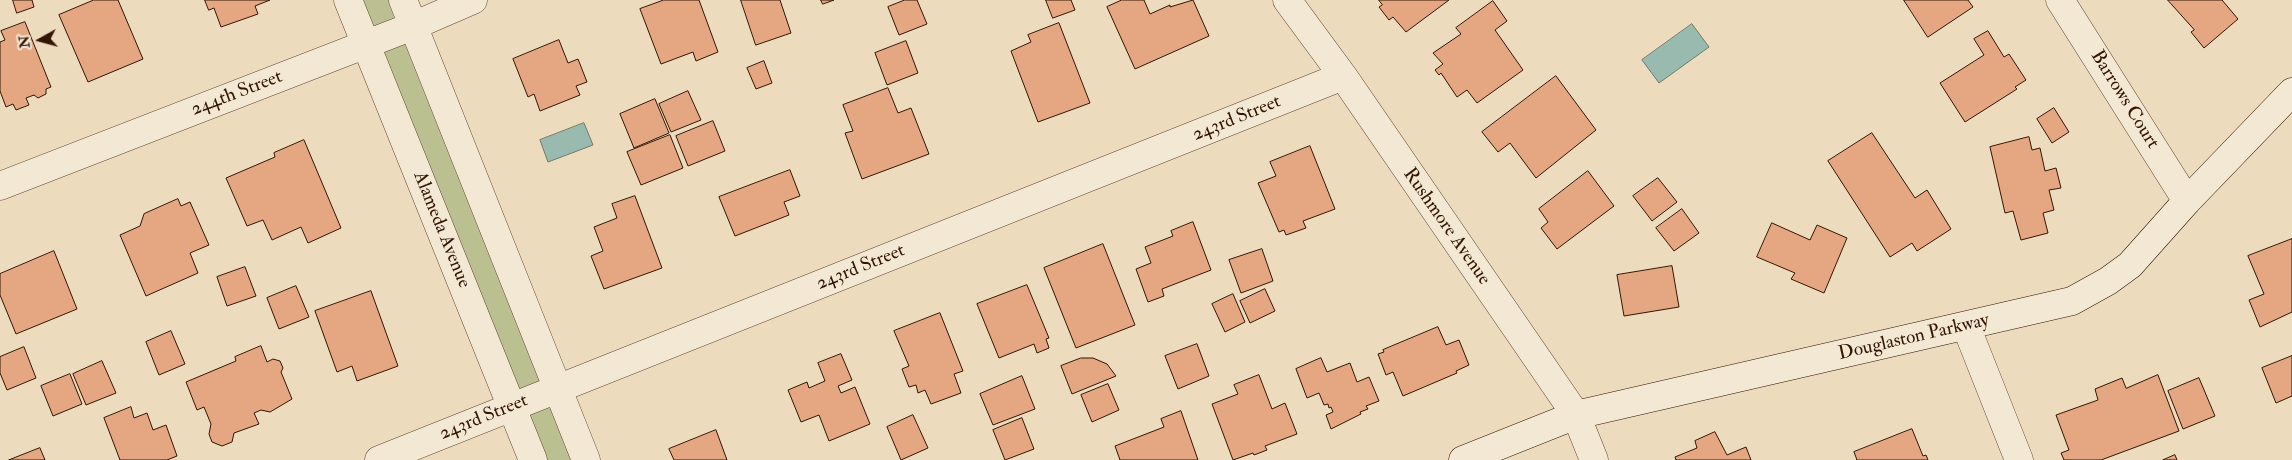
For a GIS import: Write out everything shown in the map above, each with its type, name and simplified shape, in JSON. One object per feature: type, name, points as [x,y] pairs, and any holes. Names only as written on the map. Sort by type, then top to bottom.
[{"type":"street","name":"Alameda Avenue","points":[[348,0],[533,460]]},
{"type":"street","points":[[403,0],[549,392],[586,460]]},
{"type":"street","name":"244th Street","points":[[0,186],[413,26],[473,0]]},
{"type":"street","name":"Rushmore Avenue","points":[[1287,0],[1343,76],[1576,415],[1594,460]]},
{"type":"street","name":"Barrows Court","points":[[2060,0],[2187,200]]},
{"type":"street","name":"243rd Street","points":[[379,460],[1343,76]]},
{"type":"street","name":"Douglaston Parkway","points":[[1463,460],[1576,415],[2055,306],[2087,294],[2130,265],[2187,200],[2292,92]]},
{"type":"street","points":[[1966,326],[2019,460]]},
{"type":"green space","points":[[358,0],[396,0],[578,460],[540,460]]},
{"type":"water","points":[[1692,24],[1709,47],[1659,83],[1642,60]]},
{"type":"water","points":[[584,123],[593,145],[548,162],[540,140]]},
{"type":"building","points":[[13,0],[32,0],[34,7],[17,13]]},
{"type":"building","points":[[94,0],[118,0],[143,59],[88,82],[59,15]]},
{"type":"building","points":[[205,0],[270,0],[255,6],[258,14],[221,27],[214,8],[209,10]]},
{"type":"building","points":[[664,0],[699,0],[718,52],[696,61],[693,52],[661,64],[640,9]]},
{"type":"building","points":[[741,0],[780,0],[791,33],[756,45]]},
{"type":"building","points":[[821,0],[834,0],[823,4]]},
{"type":"building","points":[[905,0],[917,0],[927,24],[899,35],[888,7]]},
{"type":"building","points":[[1046,0],[1071,0],[1075,10],[1053,18]]},
{"type":"building","points":[[1122,0],[1144,0],[1150,14],[1170,5],[1170,7],[1193,0],[1209,36],[1135,69],[1107,7]]},
{"type":"building","points":[[1379,0],[1449,0],[1406,32],[1393,17],[1389,20],[1379,7],[1382,5]]},
{"type":"building","points":[[1904,0],[1968,0],[1973,7],[1928,37]]},
{"type":"building","points":[[2168,0],[2222,0],[2238,19],[2204,48],[2191,32],[2194,30]]},
{"type":"building","points":[[1493,1],[1507,21],[1495,30],[1523,70],[1477,103],[1467,90],[1457,97],[1441,73],[1439,75],[1435,70],[1443,64],[1433,53],[1461,34],[1456,28]]},
{"type":"building","points":[[25,22],[51,87],[46,89],[46,94],[38,98],[34,95],[26,98],[29,105],[16,110],[13,104],[6,107],[0,91],[0,42],[5,40],[1,31]]},
{"type":"building","points":[[1059,23],[1090,103],[1038,122],[1011,51],[1031,42],[1028,35]]},
{"type":"building","points":[[1988,31],[2004,57],[2009,54],[2026,80],[2015,87],[2017,89],[1965,122],[1940,83],[1984,55],[1974,39]]},
{"type":"building","points":[[559,40],[568,63],[578,59],[587,82],[576,86],[580,95],[540,111],[534,94],[528,97],[513,59]]},
{"type":"building","points":[[906,41],[918,73],[887,85],[875,53]]},
{"type":"building","points":[[764,61],[772,83],[756,89],[747,68]]},
{"type":"building","points":[[1556,76],[1596,130],[1536,178],[1510,143],[1498,152],[1482,132]]},
{"type":"building","points":[[888,88],[898,113],[911,108],[929,154],[862,179],[845,133],[853,131],[843,105]]},
{"type":"building","points":[[688,91],[701,120],[671,132],[659,104]]},
{"type":"building","points":[[655,99],[669,133],[634,148],[620,114]]},
{"type":"building","points":[[2054,108],[2069,132],[2052,143],[2037,119]]},
{"type":"building","points":[[713,121],[725,151],[688,166],[676,136]]},
{"type":"building","points":[[1872,133],[1915,198],[1927,190],[1951,229],[1917,251],[1912,243],[1890,257],[1828,161]]},
{"type":"building","points":[[670,135],[683,168],[641,185],[627,152]]},
{"type":"building","points":[[2029,137],[2032,150],[2040,148],[2045,171],[2056,168],[2061,188],[2049,190],[2054,210],[2043,213],[2048,233],[2021,240],[2013,211],[2005,213],[1990,147]]},
{"type":"building","points":[[304,140],[341,228],[308,243],[301,227],[272,240],[263,220],[247,226],[226,178],[275,157],[274,153]]},
{"type":"building","points":[[1310,146],[1335,209],[1303,221],[1306,228],[1286,235],[1284,230],[1279,232],[1258,183],[1276,176],[1270,162]]},
{"type":"building","points":[[790,170],[800,196],[784,202],[789,215],[735,236],[719,197]]},
{"type":"building","points":[[1588,171],[1614,206],[1557,249],[1541,228],[1548,222],[1539,209]]},
{"type":"building","points":[[1658,178],[1677,202],[1652,221],[1633,196]]},
{"type":"building","points":[[635,196],[662,268],[604,289],[591,256],[603,251],[594,227],[617,218],[612,204]]},
{"type":"building","points":[[178,199],[181,206],[190,202],[209,245],[190,253],[198,273],[146,296],[120,235],[140,226],[144,214]]},
{"type":"building","points":[[1682,209],[1699,233],[1674,251],[1656,228]]},
{"type":"building","points":[[1193,222],[1211,270],[1162,289],[1164,296],[1148,302],[1136,269],[1151,263],[1145,247],[1173,236],[1171,231]]},
{"type":"building","points":[[1772,223],[1810,240],[1817,225],[1847,238],[1824,293],[1791,279],[1795,273],[1757,257]]},
{"type":"building","points":[[2292,239],[2292,312],[2260,327],[2249,300],[2264,294],[2248,256]]},
{"type":"building","points":[[1103,244],[1135,325],[1076,348],[1044,268]]},
{"type":"building","points":[[1262,249],[1273,281],[1241,293],[1229,260]]},
{"type":"building","points":[[54,251],[77,309],[16,334],[0,295],[0,274]]},
{"type":"building","points":[[1672,266],[1679,307],[1624,316],[1617,275]]},
{"type":"building","points":[[245,267],[256,296],[227,306],[217,277]]},
{"type":"building","points":[[1027,285],[1049,338],[1046,339],[1049,348],[1037,353],[1034,344],[999,358],[977,304]]},
{"type":"building","points":[[296,286],[309,317],[279,329],[267,298]]},
{"type":"building","points":[[1265,289],[1275,311],[1250,323],[1240,301]]},
{"type":"building","points":[[371,291],[398,366],[357,381],[352,366],[337,372],[315,311]]},
{"type":"building","points":[[1233,294],[1245,322],[1225,332],[1212,304]]},
{"type":"building","points":[[940,313],[963,371],[954,374],[961,393],[931,404],[925,390],[918,393],[916,385],[909,387],[902,369],[909,366],[894,331]]},
{"type":"building","points":[[1438,327],[1446,345],[1459,340],[1469,365],[1456,371],[1457,373],[1403,396],[1393,372],[1386,375],[1378,354],[1384,352],[1383,350]]},
{"type":"building","points":[[171,331],[185,364],[159,375],[146,342]]},
{"type":"building","points":[[1197,344],[1209,376],[1178,389],[1165,356]]},
{"type":"building","points":[[261,346],[267,362],[273,359],[280,361],[283,368],[281,372],[292,399],[270,412],[261,410],[254,413],[259,424],[234,433],[232,442],[222,446],[212,442],[209,434],[211,424],[204,407],[197,410],[186,382],[236,361],[235,357]]},
{"type":"building","points":[[24,347],[36,378],[7,390],[0,373],[0,357]]},
{"type":"building","points":[[841,354],[852,380],[838,386],[841,393],[855,387],[870,424],[829,441],[819,415],[801,422],[788,390],[807,382],[809,388],[825,381],[818,363]]},
{"type":"building","points":[[2292,356],[2292,396],[2276,403],[2262,368]]},
{"type":"building","points":[[1081,358],[1093,358],[1107,364],[1116,376],[1072,394],[1061,366]]},
{"type":"building","points":[[1321,358],[1327,372],[1350,363],[1357,382],[1369,377],[1379,401],[1366,406],[1368,409],[1360,412],[1361,414],[1331,429],[1326,415],[1333,412],[1331,407],[1329,408],[1328,404],[1324,405],[1319,393],[1307,398],[1296,369]]},
{"type":"building","points":[[102,361],[116,393],[86,405],[73,374]]},
{"type":"building","points":[[70,374],[82,404],[53,416],[41,386]]},
{"type":"building","points":[[1259,375],[1272,409],[1285,403],[1297,434],[1265,446],[1267,450],[1233,460],[1212,404],[1238,394],[1234,385]]},
{"type":"building","points":[[2158,375],[2179,431],[2101,460],[2064,460],[2061,453],[2069,450],[2056,415],[2098,400],[2095,389],[2122,378],[2126,388]]},
{"type":"building","points":[[1022,376],[1035,409],[993,425],[980,394]]},
{"type":"building","points":[[2199,378],[2215,416],[2183,429],[2168,391]]},
{"type":"building","points":[[1108,384],[1119,410],[1092,422],[1081,395]]},
{"type":"building","points":[[131,407],[134,418],[147,413],[153,430],[166,425],[177,456],[167,460],[120,460],[104,418]]},
{"type":"building","points":[[1181,411],[1198,460],[1120,460],[1115,446],[1164,427],[1161,419]]},
{"type":"building","points":[[913,415],[928,448],[901,460],[887,427]]},
{"type":"building","points":[[1022,418],[1034,449],[1005,460],[993,430]]},
{"type":"building","points":[[1912,429],[1923,456],[1926,455],[1928,460],[1857,460],[1854,452]]},
{"type":"building","points":[[716,430],[727,460],[674,460],[669,449]]},
{"type":"building","points":[[1715,432],[1727,455],[1746,447],[1751,460],[1676,460],[1675,457],[1697,448],[1695,441]]},
{"type":"building","points":[[40,448],[45,460],[9,460]]},
{"type":"building","points":[[2175,455],[2177,460],[2163,460]]}]
